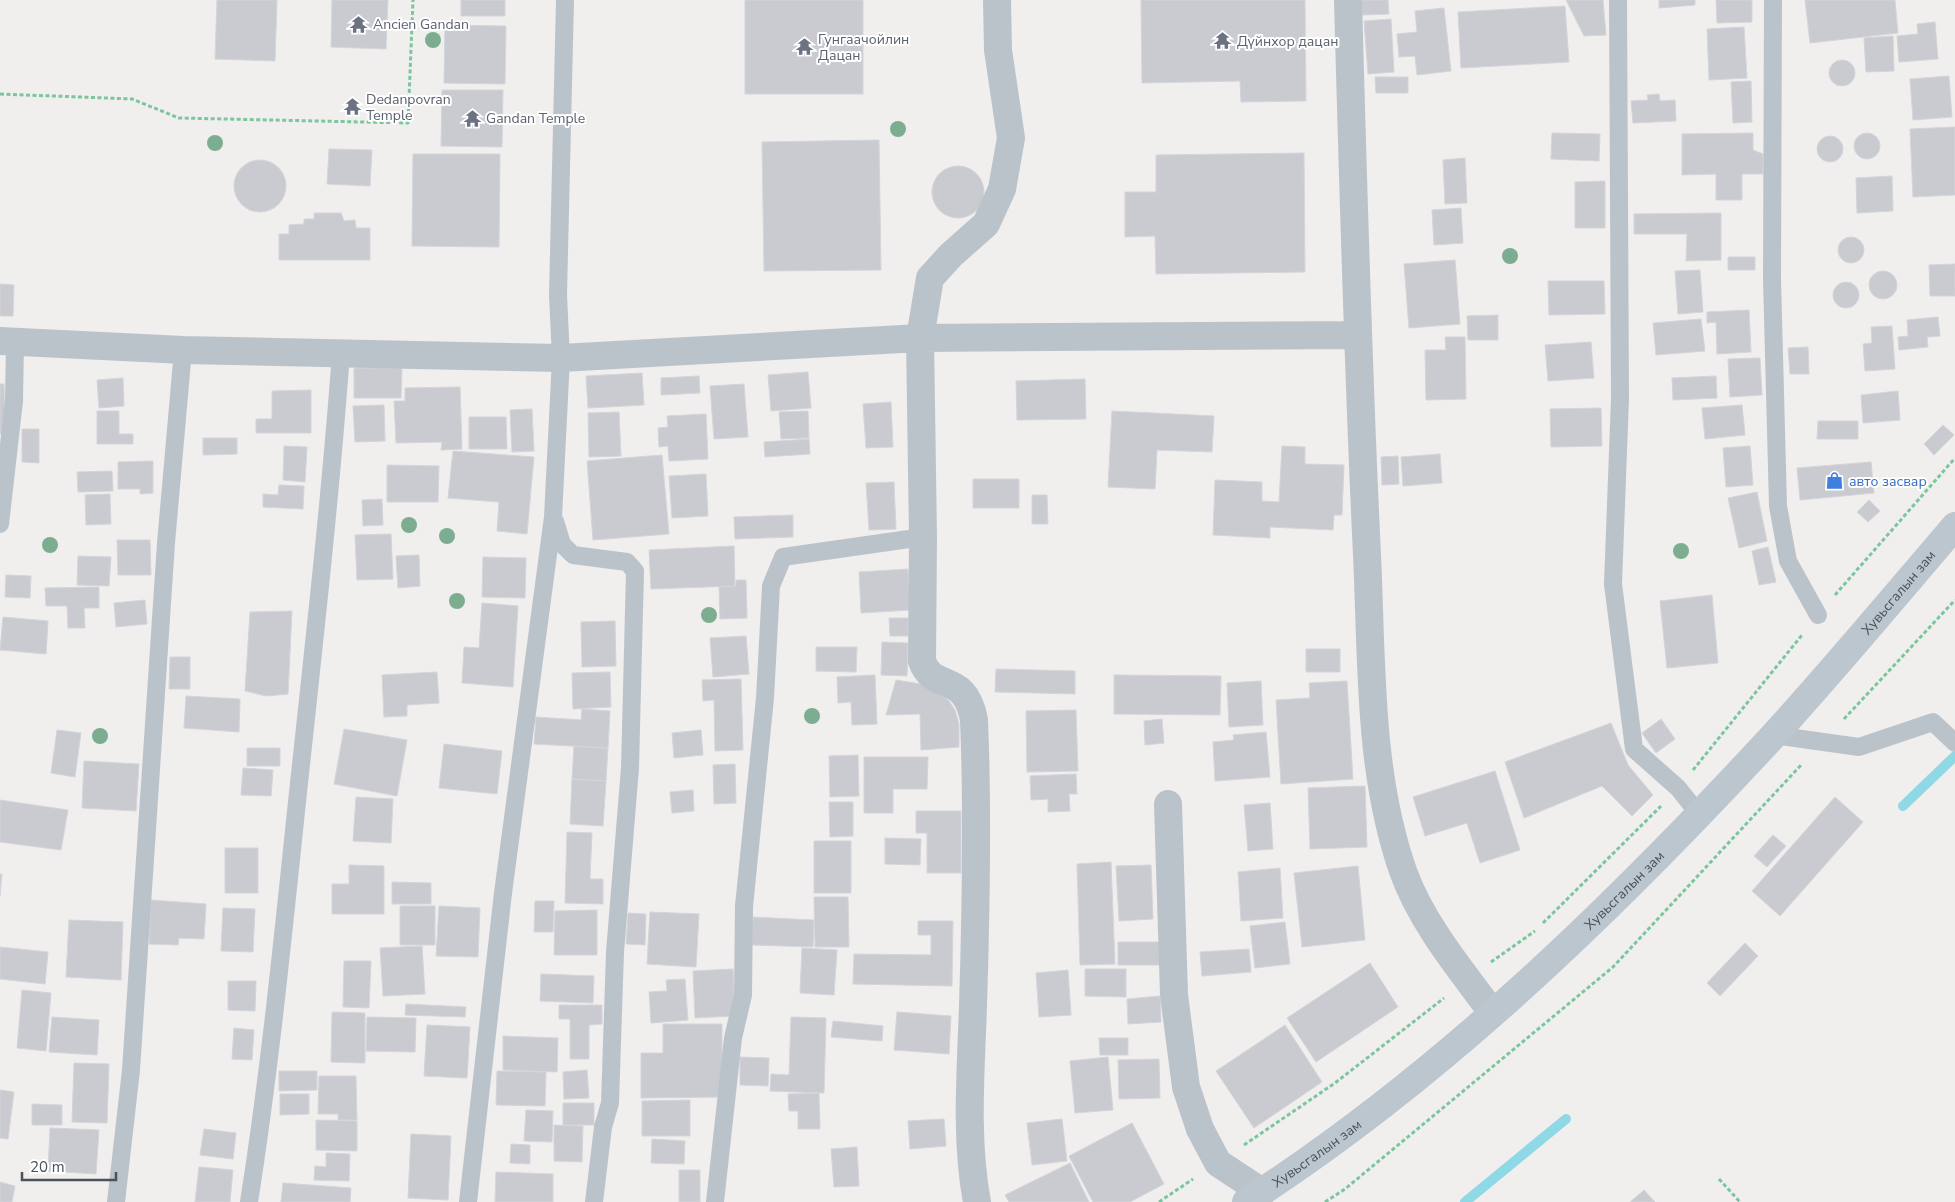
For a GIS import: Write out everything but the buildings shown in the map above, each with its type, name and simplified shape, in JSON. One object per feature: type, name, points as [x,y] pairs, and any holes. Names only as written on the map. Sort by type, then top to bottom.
[{"type":"main road","name":"Хувьсгалын зам","points":[[1254,1197],[1397,1096],[1582,933],[1774,735],[1955,526]]},
{"type":"street","points":[[977,1202],[972,1156],[970,1098],[977,842],[974,720],[970,703],[962,690],[932,676],[924,668],[922,661],[923,537],[920,338],[930,278],[951,255],[986,224],[1002,189],[1011,138],[998,50],[997,0]]},
{"type":"street","points":[[1348,0],[1356,335],[1377,745],[1389,828],[1404,875],[1416,900],[1492,1012]]},
{"type":"street","points":[[8,341],[183,350],[561,358],[920,338],[1356,335]]},
{"type":"street","points":[[1168,804],[1174,995],[1183,1069],[1200,1130],[1218,1163],[1254,1197]]},
{"type":"lane","points":[[468,1202],[502,903],[553,517],[561,358],[558,295],[565,0]]},
{"type":"lane","points":[[1618,0],[1620,388],[1613,584],[1634,749],[1678,788],[1698,813]]},
{"type":"lane","points":[[1773,0],[1772,279],[1778,506],[1788,561],[1818,615]]},
{"type":"lane","points":[[0,524],[14,402],[8,341]]},
{"type":"lane","points":[[116,1202],[130,1070],[166,543],[183,350]]},
{"type":"lane","points":[[249,1202],[262,1118],[290,870],[320,588],[342,353]]},
{"type":"lane","points":[[553,517],[562,544],[573,555],[627,562],[635,571],[630,768],[615,952],[610,1103],[603,1127],[594,1202]]},
{"type":"lane","points":[[715,1202],[733,1038],[743,995],[744,906],[765,698],[771,586],[783,557],[923,537]]},
{"type":"lane","points":[[1774,735],[1859,748],[1933,722],[1950,738]]},
{"type":"path","points":[[0,94],[132,99],[179,118],[408,123],[412,0]]},
{"type":"path","points":[[1159,1202],[1335,1083],[1468,979],[1535,931],[1678,788],[1818,615],[1955,458]]},
{"type":"path","points":[[1325,1202],[1345,1189],[1613,967],[1955,600]]},
{"type":"path","points":[[1719,1179],[1740,1202]]},
{"type":"waterway","points":[[1903,806],[1955,756]]},
{"type":"waterway","points":[[1465,1202],[1566,1119]]},
{"type":"place","name":"Ancien Gandan","points":[[359,24]]},
{"type":"place","name":"Дүйнхор дацан","points":[[1223,41]]},
{"type":"place","name":"Гунгаачойлин Дацан","points":[[804,47]]},
{"type":"place","name":"Dedanpovran Temple","points":[[352,107]]},
{"type":"place","name":"Gandan Temple","points":[[472,118]]},
{"type":"place","name":"авто засвар","points":[[1835,481]]}]
